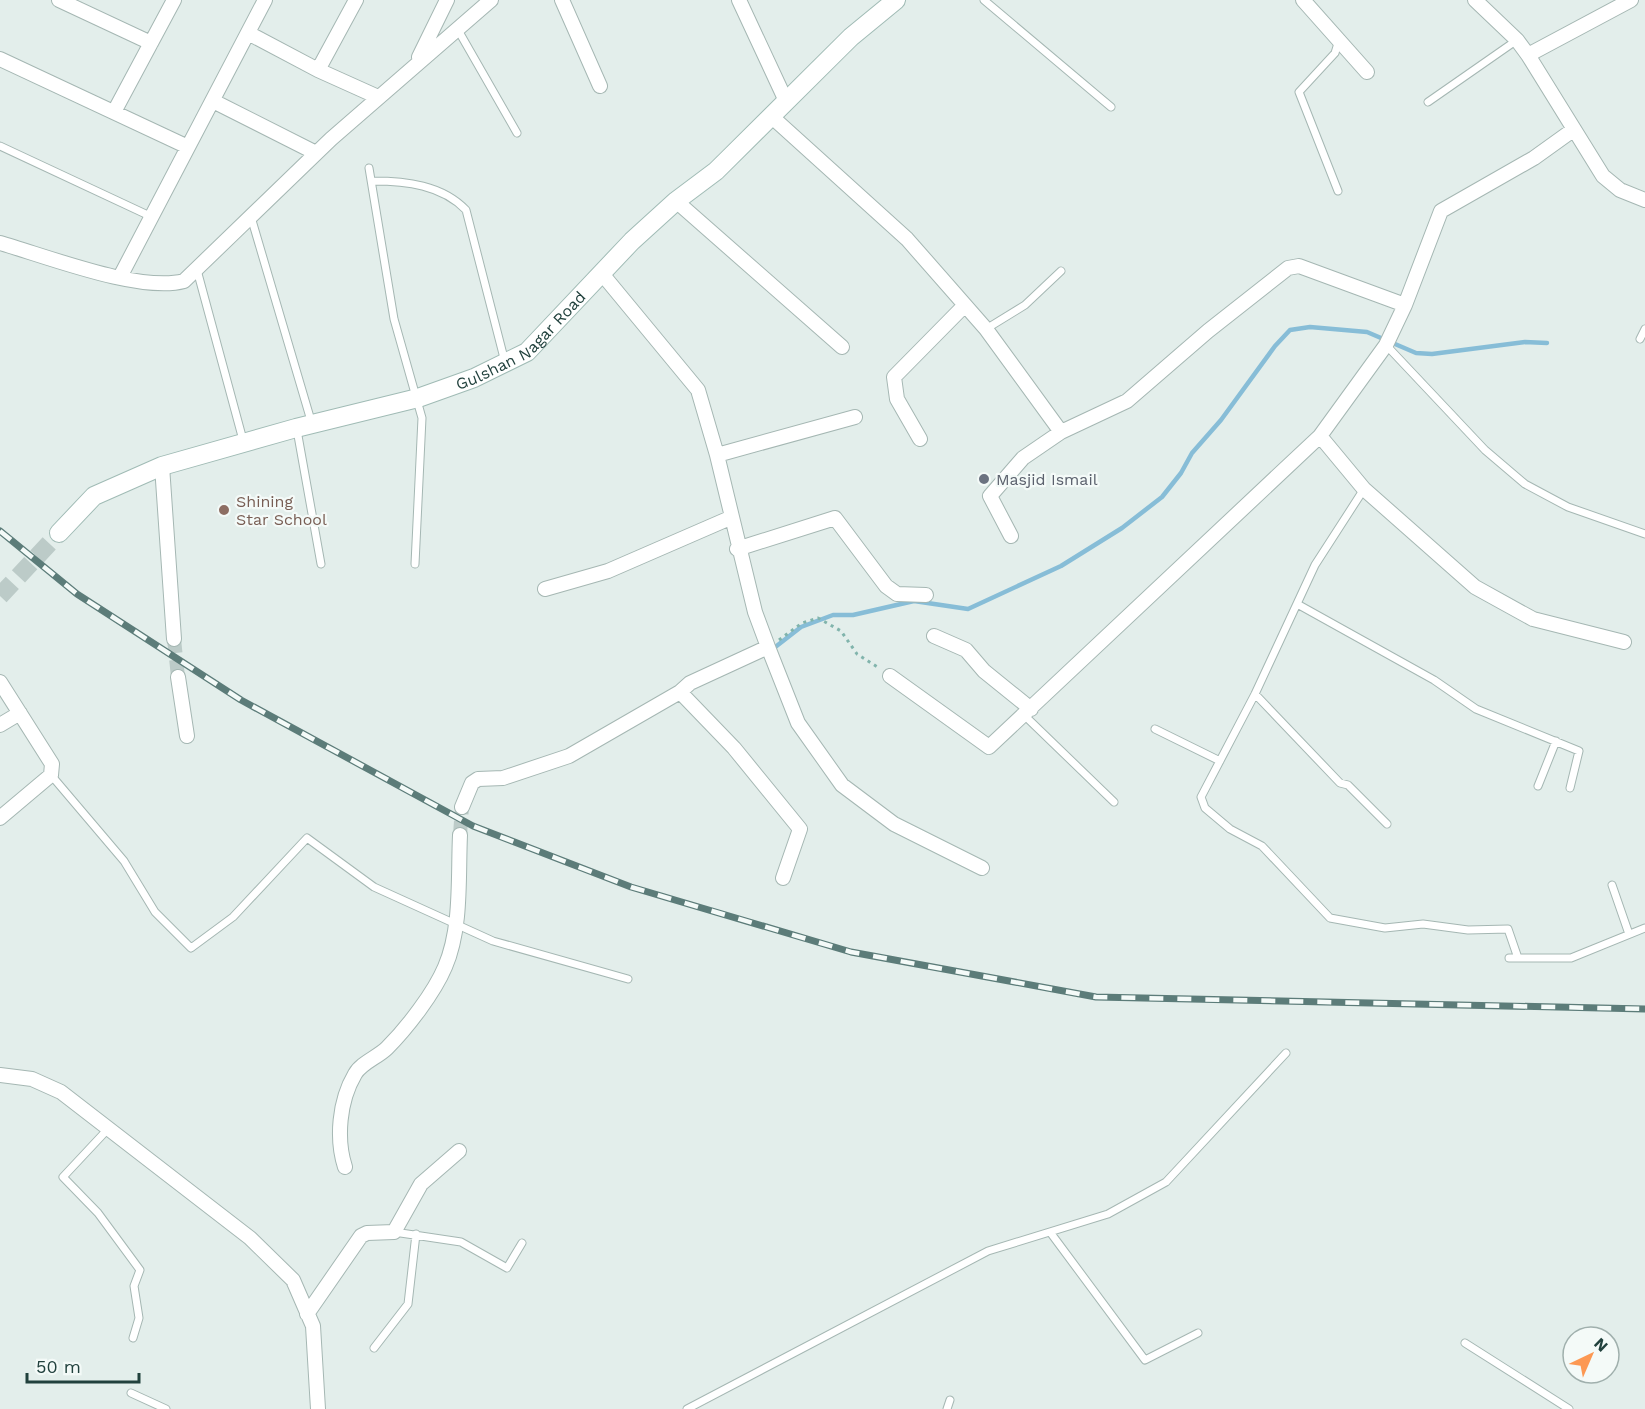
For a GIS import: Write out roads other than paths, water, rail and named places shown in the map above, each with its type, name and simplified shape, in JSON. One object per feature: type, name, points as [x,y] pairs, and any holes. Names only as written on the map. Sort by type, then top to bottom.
[{"type":"street","points":[[59,0],[80,4],[151,43]]},
{"type":"street","points":[[114,112],[174,0]]},
{"type":"street","points":[[120,278],[266,0]]},
{"type":"street","points":[[318,70],[356,0]]},
{"type":"street","points":[[417,62],[447,0]]},
{"type":"street","points":[[0,243],[120,278],[168,286],[184,281],[198,270],[316,153],[417,62],[458,30],[491,0]]},
{"type":"street","points":[[562,0],[600,86]]},
{"type":"street","points":[[739,0],[786,101]]},
{"type":"street","name":"Gulshan Nagar Road","points":[[59,533],[94,496],[162,466],[304,426],[418,398],[505,365],[527,352],[632,241],[676,201],[716,171],[851,37],[896,0]]},
{"type":"street","points":[[1303,0],[1366,72]]},
{"type":"street","points":[[1475,0],[1517,40],[1528,55],[1603,177],[1620,190],[1645,200]]},
{"type":"street","points":[[1528,55],[1631,0]]},
{"type":"street","points":[[248,33],[318,70],[378,97]]},
{"type":"street","points":[[0,59],[188,147]]},
{"type":"street","points":[[213,101],[316,153]]},
{"type":"street","points":[[771,116],[907,239],[986,329],[1061,432]]},
{"type":"street","points":[[890,676],[989,747],[1320,436],[1386,345],[1405,305],[1441,211],[1534,158],[1573,130]]},
{"type":"street","points":[[676,201],[842,346]]},
{"type":"street","points":[[1011,536],[990,496],[1023,458],[1061,432],[1126,401],[1208,331],[1288,268],[1299,266],[1405,305]]},
{"type":"street","points":[[603,274],[698,390],[717,455],[754,612],[798,723],[842,785],[894,824],[982,868]]},
{"type":"street","points":[[920,439],[897,399],[894,377],[964,306]]},
{"type":"street","points":[[717,455],[855,417]]},
{"type":"street","points":[[1320,436],[1364,489],[1475,586],[1533,619],[1624,642]]},
{"type":"street","points":[[162,466],[174,639]]},
{"type":"street","points":[[545,589],[608,571],[730,518]]},
{"type":"street","points":[[738,549],[835,518],[886,586],[897,594],[926,595]]},
{"type":"street","points":[[934,636],[966,650],[984,671],[1028,712]]},
{"type":"street","points":[[462,807],[472,783],[478,779],[503,777],[569,756],[680,692],[690,682],[768,647]]},
{"type":"street","points":[[178,676],[187,736]]},
{"type":"street","points":[[0,682],[52,764],[51,775],[0,818]]},
{"type":"street","points":[[680,692],[734,748],[800,829],[783,878]]},
{"type":"street","points":[[0,725],[20,712]]},
{"type":"street","points":[[345,1167],[339,1148],[342,1111],[355,1073],[387,1048],[426,999],[446,966],[455,924],[460,835]]},
{"type":"street","points":[[0,1075],[33,1079],[61,1092],[107,1130],[250,1238],[293,1280],[313,1326],[318,1409]]},
{"type":"street","points":[[308,1314],[361,1236],[367,1233],[394,1232],[421,1184],[459,1151]]},
{"type":"lane","points":[[984,0],[1112,107]]},
{"type":"lane","points":[[458,30],[517,133]]},
{"type":"lane","points":[[1338,191],[1299,92],[1335,53],[1339,39]]},
{"type":"lane","points":[[1428,102],[1517,40]]},
{"type":"lane","points":[[0,146],[152,217]]},
{"type":"lane","points":[[369,168],[373,181],[394,319],[422,418],[415,564]]},
{"type":"lane","points":[[373,181],[397,181],[432,188],[455,199],[466,210],[505,365]]},
{"type":"lane","points":[[251,218],[304,426],[321,564]]},
{"type":"lane","points":[[198,270],[243,443]]},
{"type":"lane","points":[[986,329],[1025,305],[1061,271]]},
{"type":"lane","points":[[1640,339],[1645,329]]},
{"type":"lane","points":[[1386,345],[1485,450],[1525,484],[1568,507],[1645,534]]},
{"type":"lane","points":[[1364,489],[1315,565],[1299,605],[1201,797],[1205,808],[1230,829],[1262,846],[1330,918],[1385,928],[1424,924],[1468,930],[1508,929],[1518,958]]},
{"type":"lane","points":[[1299,605],[1434,680],[1476,708],[1580,751],[1570,788]]},
{"type":"lane","points":[[1255,694],[1340,783],[1348,785],[1387,824]]},
{"type":"lane","points":[[1028,712],[1114,802]]},
{"type":"lane","points":[[1155,729],[1220,761]]},
{"type":"lane","points":[[1538,786],[1556,741]]},
{"type":"lane","points":[[51,775],[124,861],[155,912],[191,948],[233,917],[307,838],[374,887],[455,924],[494,941],[628,979]]},
{"type":"lane","points":[[1612,885],[1629,934]]},
{"type":"lane","points":[[1509,958],[1571,958],[1645,928]]},
{"type":"lane","points":[[687,1409],[988,1251],[1108,1215],[1166,1182],[1286,1053]]},
{"type":"lane","points":[[107,1130],[63,1177],[99,1213],[140,1270],[134,1286],[139,1318],[133,1338]]},
{"type":"lane","points":[[394,1232],[461,1242],[507,1268],[522,1243]]},
{"type":"lane","points":[[1050,1232],[1144,1360],[1198,1333]]},
{"type":"lane","points":[[374,1348],[408,1304],[416,1234]]},
{"type":"lane","points":[[1465,1343],[1569,1409]]},
{"type":"lane","points":[[131,1393],[166,1409]]},
{"type":"lane","points":[[947,1409],[950,1400]]},
{"type":"waterway","points":[[774,648],[801,627],[833,615],[853,615],[914,601],[968,609],[1061,566],[1122,528],[1162,497],[1181,473],[1192,453],[1221,420],[1275,346],[1290,330],[1310,327],[1367,332],[1416,353],[1432,354],[1525,342],[1547,343]]},
{"type":"tunnel","points":[[0,596],[59,533]]},
{"type":"tunnel","points":[[174,639],[178,677]]},
{"type":"tunnel","points":[[460,835],[462,807]]},
{"type":"railway","points":[[0,531],[77,594],[241,700],[473,826],[631,887],[851,952],[1096,997],[1645,1009]]},
{"type":"place","name":"Masjid Ismail","points":[[984,479]]},
{"type":"place","name":"Shining Star School","points":[[224,510]]}]
